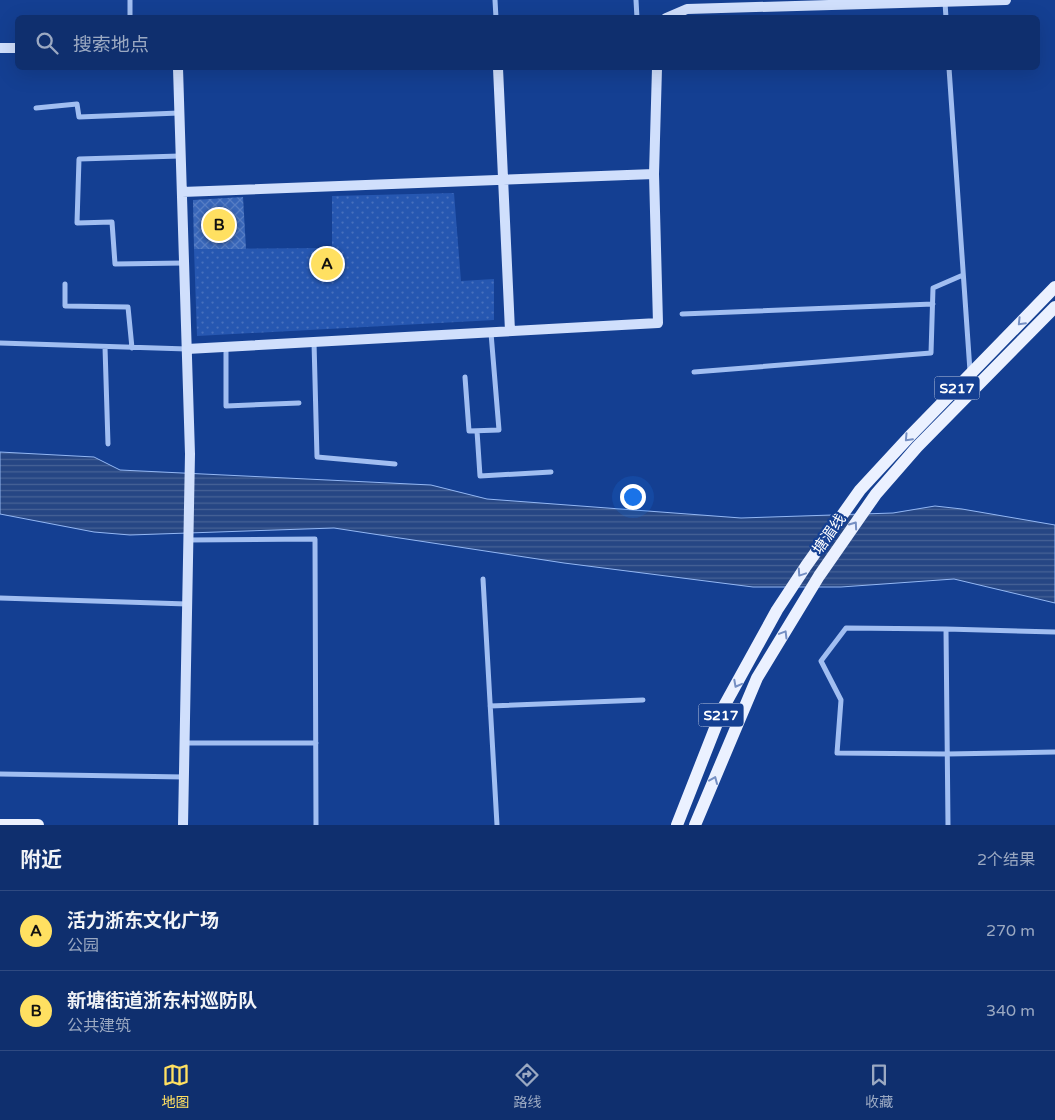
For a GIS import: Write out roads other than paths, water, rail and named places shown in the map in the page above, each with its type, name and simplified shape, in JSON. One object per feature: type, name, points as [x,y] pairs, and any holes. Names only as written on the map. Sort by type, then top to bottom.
[{"type":"main road","name":"S217","points":[[676,825],[724,708],[776,610],[806,566],[860,490],[1055,287]]},
{"type":"main road","name":"塘湄线","points":[[695,825],[757,678],[819,576],[876,494],[917,447],[1055,306]]},
{"type":"main road","points":[[0,825],[38,825]]},
{"type":"street","points":[[130,0],[130,15]]},
{"type":"street","points":[[495,0],[496,15]]},
{"type":"street","points":[[636,0],[637,15]]},
{"type":"street","points":[[673,15],[687,9],[787,3],[1006,0]]},
{"type":"street","points":[[947,15],[951,1]]},
{"type":"street","points":[[0,48],[15,48]]},
{"type":"street","points":[[178,70],[190,454],[183,825]]},
{"type":"street","points":[[498,70],[510,332]]},
{"type":"street","points":[[0,343],[187,349],[658,323],[654,174],[656,70]]},
{"type":"street","points":[[949,70],[970,374]]},
{"type":"street","points":[[36,108],[77,104],[79,117],[180,113]]},
{"type":"street","points":[[181,156],[80,159],[77,223],[112,222],[115,264],[184,263]]},
{"type":"street","points":[[182,192],[654,174]]},
{"type":"street","points":[[694,372],[931,353],[934,288],[963,275]]},
{"type":"street","points":[[65,284],[65,306],[128,307],[132,348]]},
{"type":"street","points":[[682,314],[933,304]]},
{"type":"street","points":[[465,376],[469,431],[499,430],[490,333]]},
{"type":"street","points":[[314,342],[317,457],[395,464]]},
{"type":"street","points":[[105,347],[108,444]]},
{"type":"street","points":[[226,347],[226,406],[299,403]]},
{"type":"street","points":[[477,431],[480,476],[550,472]]},
{"type":"street","points":[[188,540],[314,539],[316,825]]},
{"type":"street","points":[[483,579],[497,825]]},
{"type":"street","points":[[0,598],[186,604]]},
{"type":"street","points":[[1055,632],[846,628],[821,661],[841,700],[837,753],[947,754],[1055,752]]},
{"type":"street","points":[[946,629],[948,825]]},
{"type":"street","points":[[490,706],[643,700]]},
{"type":"street","points":[[184,743],[316,743]]},
{"type":"street","points":[[0,774],[184,777]]},
{"type":"place","name":"新塘街道浙东村巡防队","points":[[219,225]]},
{"type":"place","name":"活力浙东文化广场","points":[[327,264]]}]
